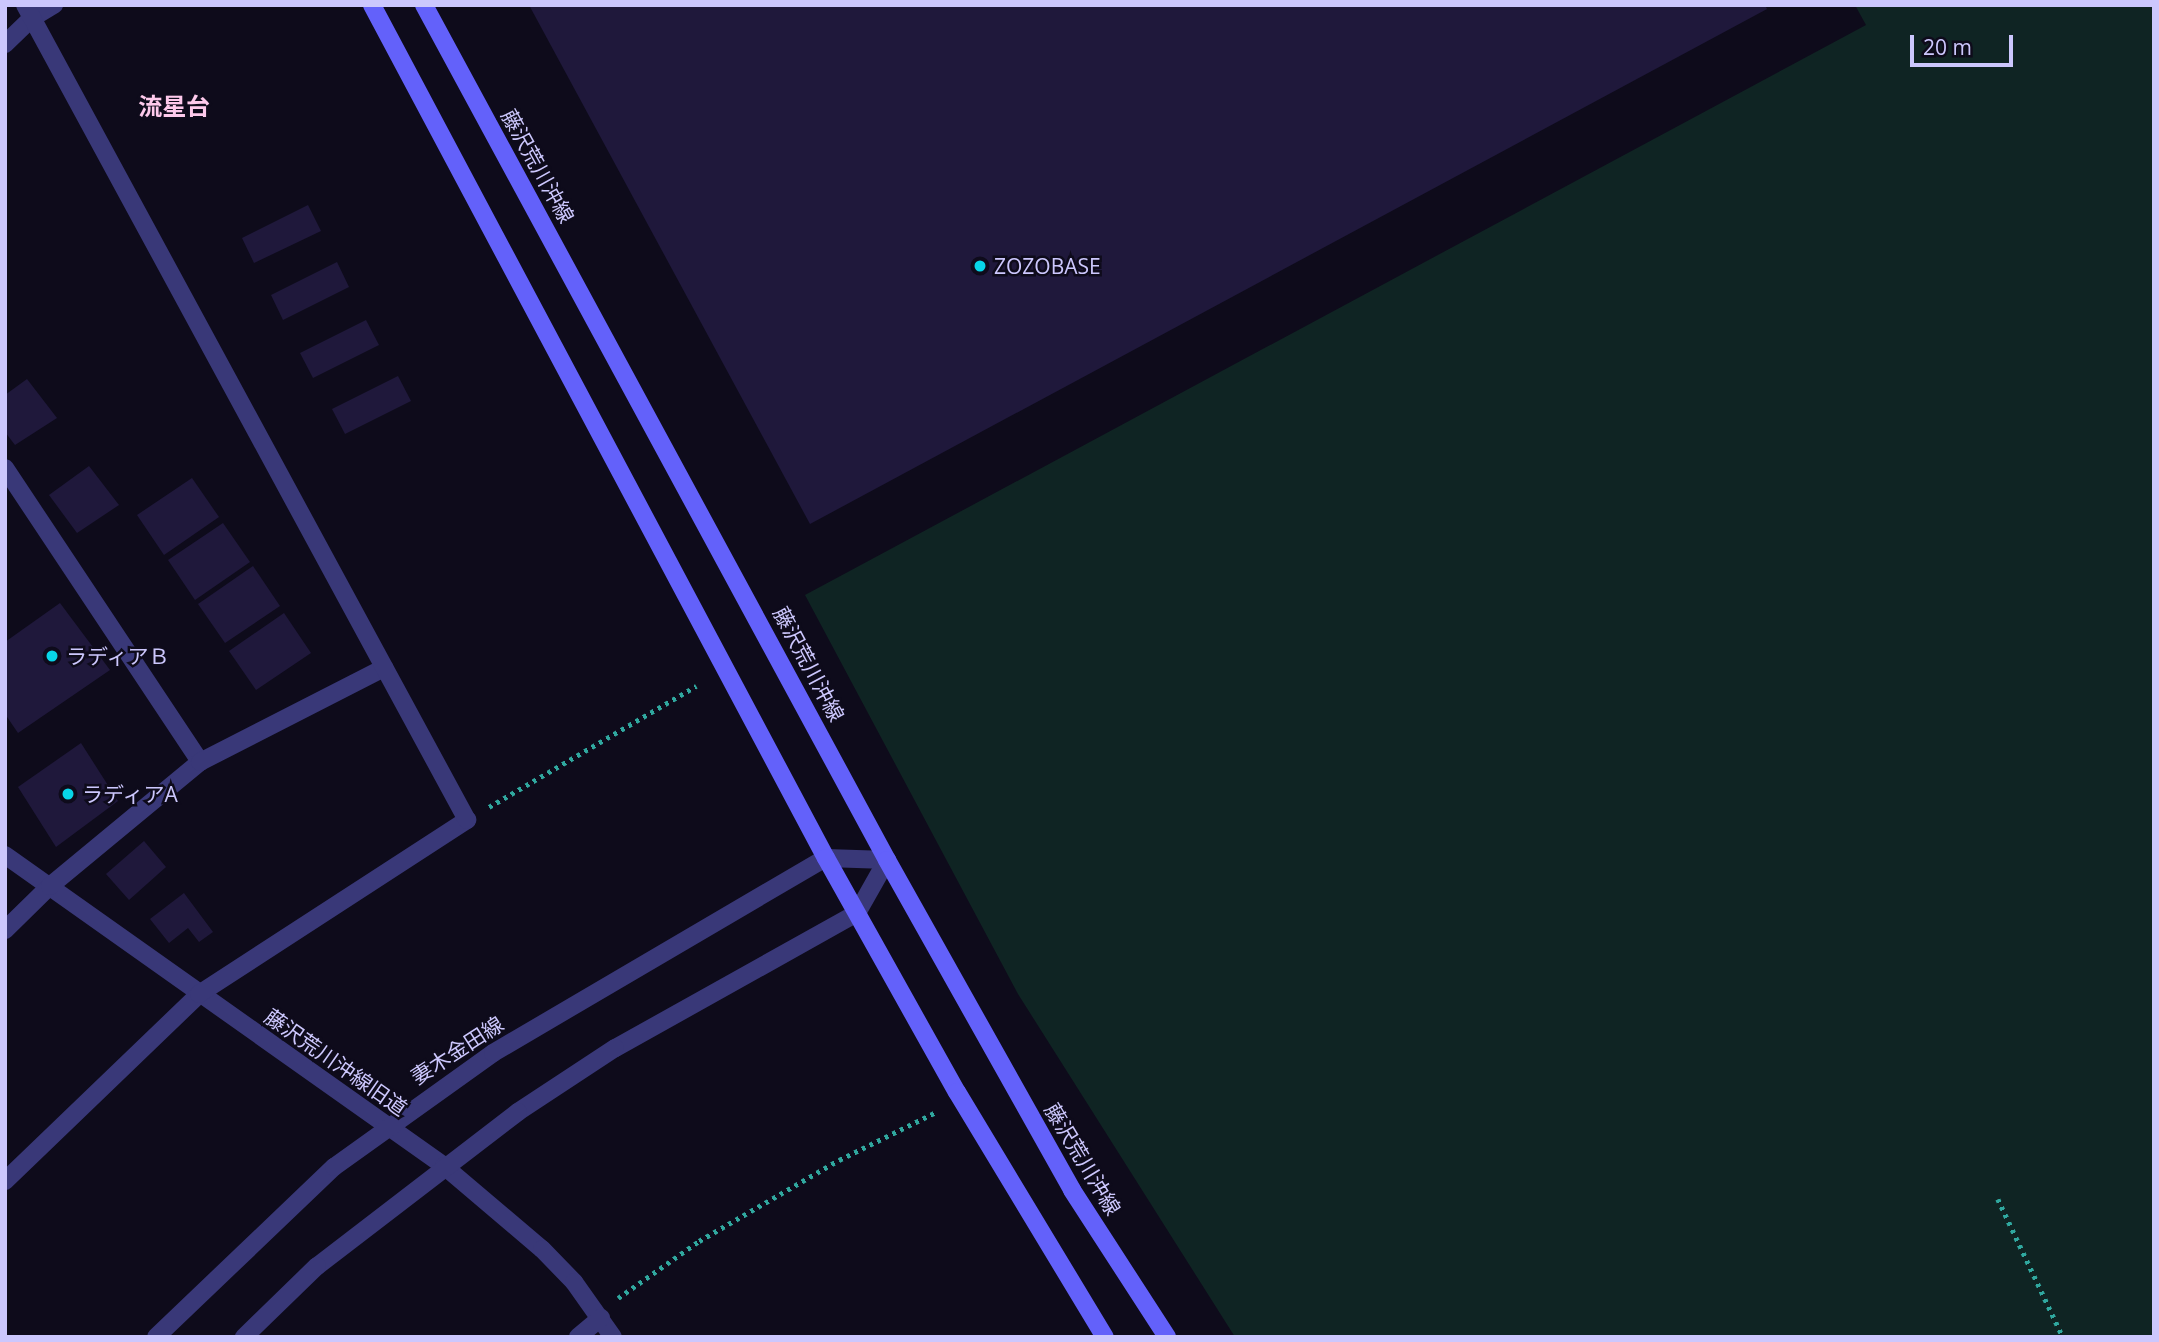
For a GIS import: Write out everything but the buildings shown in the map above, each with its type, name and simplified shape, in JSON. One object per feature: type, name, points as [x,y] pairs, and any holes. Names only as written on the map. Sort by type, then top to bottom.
[{"type":"main road","points":[[372,5],[826,858],[1105,1337]]},
{"type":"main road","name":"藤沢荒川沖線","points":[[424,5],[887,860],[1072,1190],[1167,1337]]},
{"type":"street","points":[[5,44],[28,11],[54,5]]},
{"type":"street","points":[[5,1181],[199,994],[467,820],[28,11]]},
{"type":"street","points":[[5,468],[200,762]]},
{"type":"street","points":[[5,930],[50,886],[200,762],[384,668]]},
{"type":"street","name":"藤沢荒川沖線旧道","points":[[5,855],[444,1167],[542,1249],[601,1318],[613,1337]]},
{"type":"street","points":[[244,1337],[317,1266],[444,1167],[615,1048],[857,913],[887,860],[826,858]]},
{"type":"street","name":"妻木金田線","points":[[156,1337],[284,1211],[388,1125],[565,1008],[826,858]]},
{"type":"street","points":[[578,1337],[601,1318]]},
{"type":"path","points":[[467,820],[696,686]]},
{"type":"path","points":[[613,1301],[699,1241],[839,1160],[934,1113]]},
{"type":"path","points":[[1998,1199],[2063,1337]]},
{"type":"green space","points":[[1855,5],[2154,5],[2154,1337],[1235,1337],[1018,994],[805,595],[1866,25]]},
{"type":"place","name":"ZOZOBASE","points":[[980,266]]},
{"type":"place","name":"ラディアＢ","points":[[52,656]]},
{"type":"place","name":"ラディアA","points":[[68,794]]},
{"type":"district","name":"流星台","points":[[174,106]]}]
